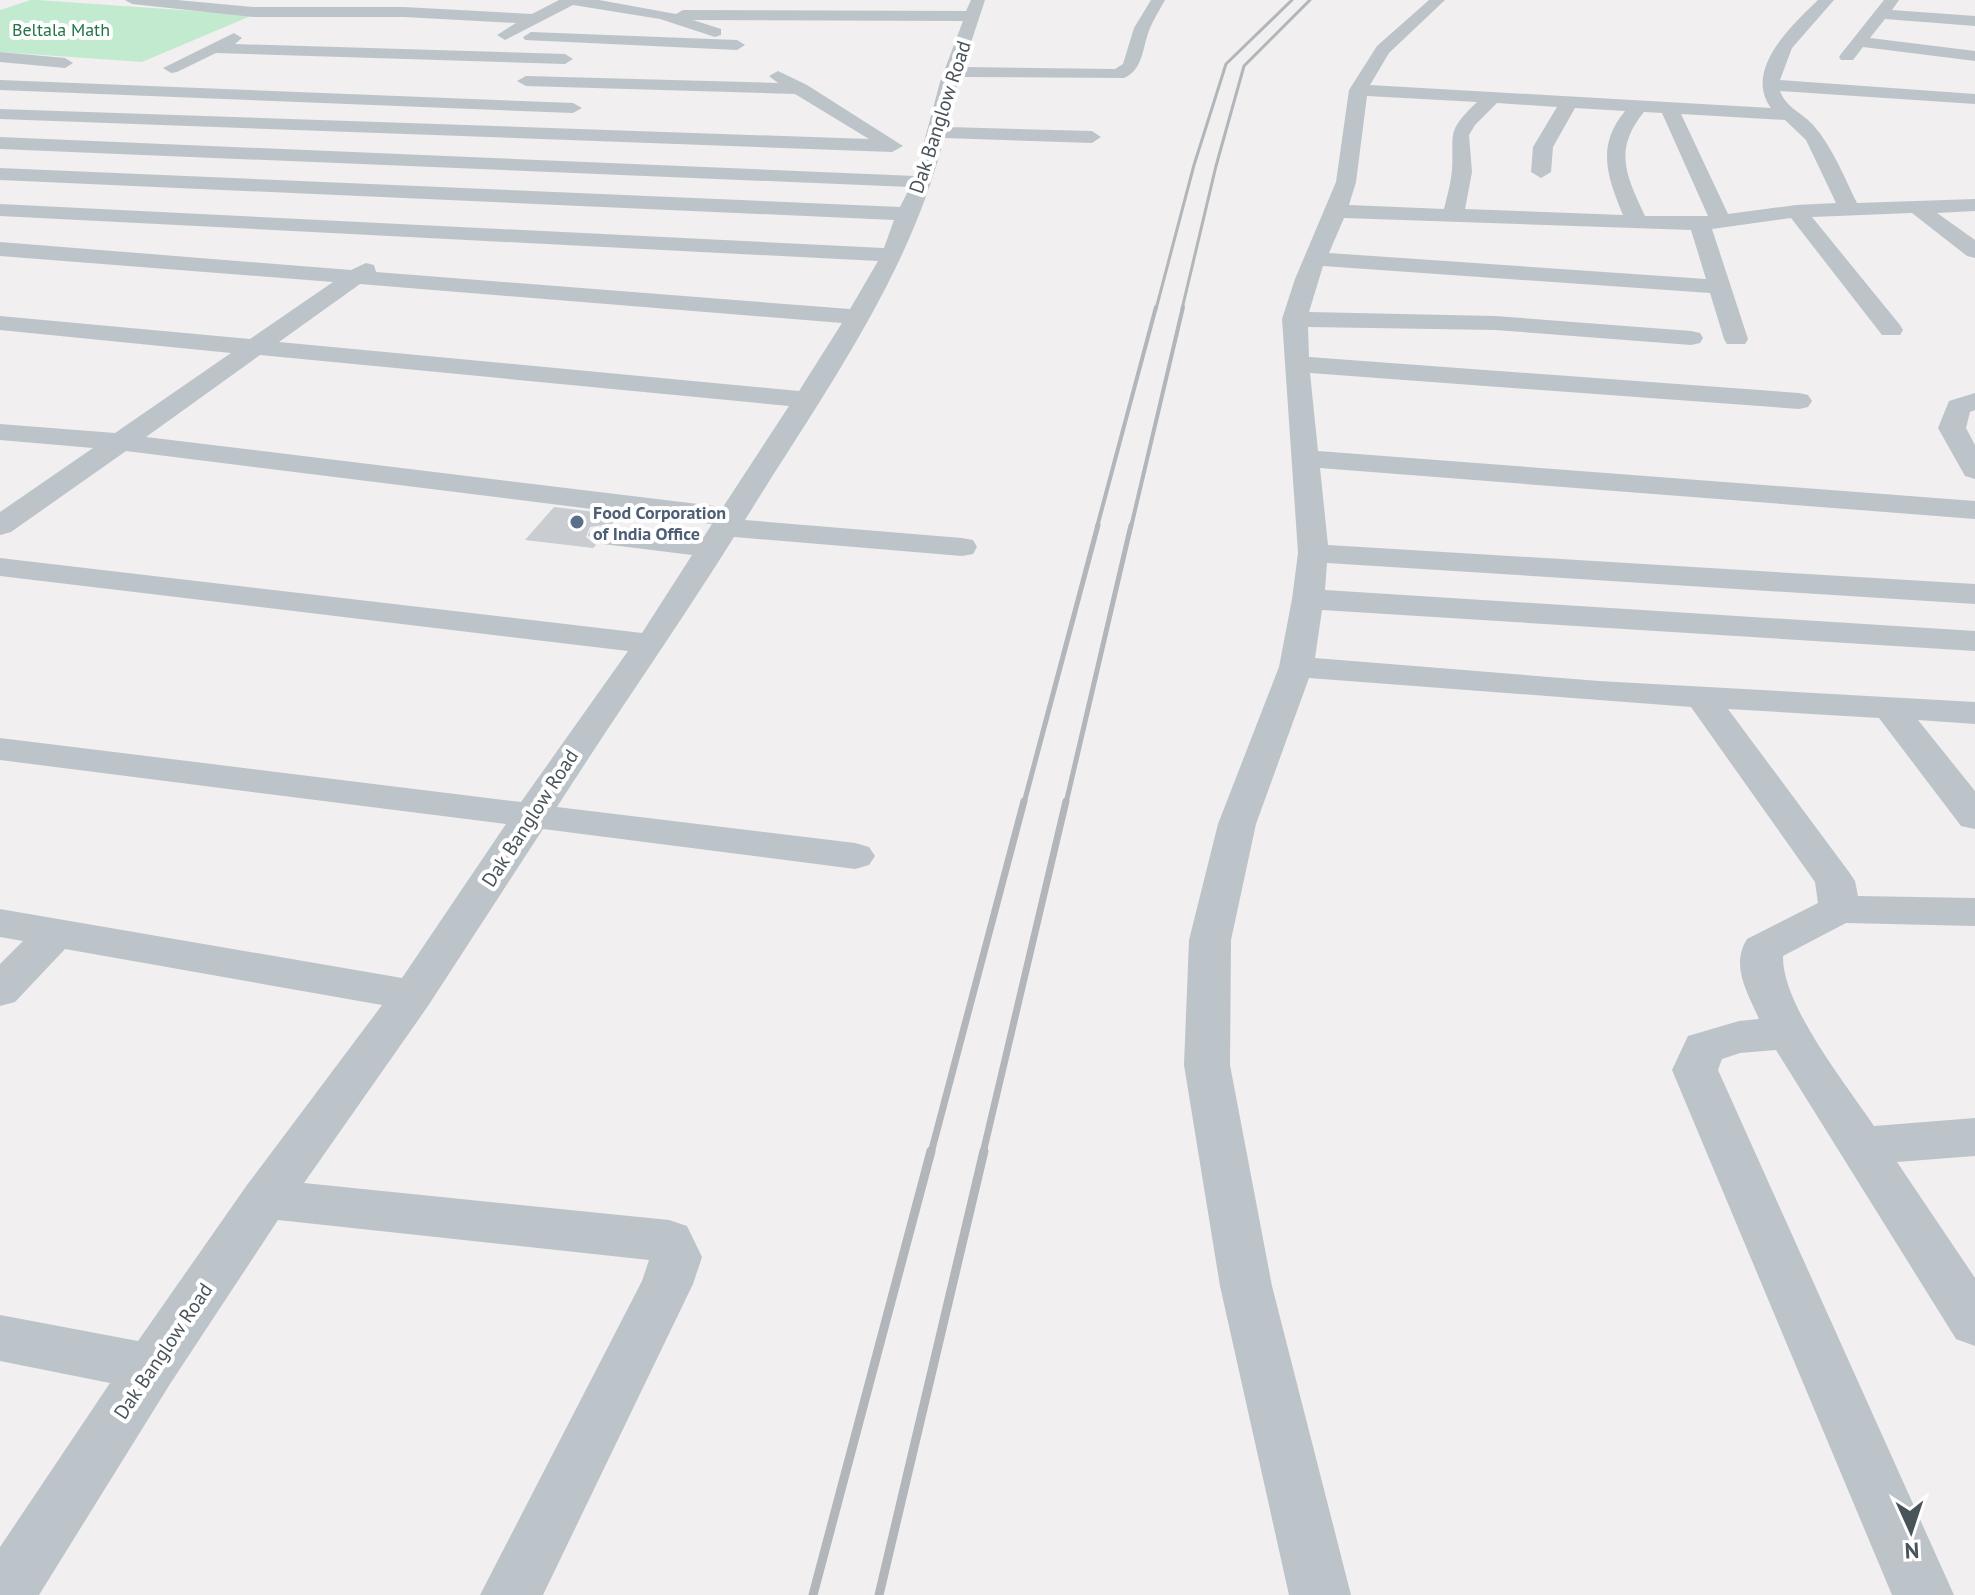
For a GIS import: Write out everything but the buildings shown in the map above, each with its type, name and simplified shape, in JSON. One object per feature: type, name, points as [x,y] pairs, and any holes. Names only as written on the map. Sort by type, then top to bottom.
[{"type":"street","points":[[132,0],[180,2],[253,12],[536,19]]},
{"type":"street","points":[[303,29],[257,28],[312,0]]},
{"type":"street","points":[[443,70],[471,56],[495,36],[571,0],[663,15],[717,32],[758,63],[850,118],[915,164]]},
{"type":"street","points":[[953,72],[1118,74],[1131,64],[1142,28],[1158,0]]},
{"type":"street","points":[[1320,1595],[1246,1286],[1207,1065],[1210,940],[1237,824],[1296,667],[1308,599],[1313,553],[1294,319],[1297,297],[1337,211],[1346,180],[1358,90],[1371,66],[1401,31],[1438,0]]},
{"type":"street","points":[[1827,0],[1786,47],[1773,69],[1772,85],[1775,101],[1810,131],[1849,208]]},
{"type":"street","points":[[1836,89],[1845,60],[1887,7],[1975,21]]},
{"type":"street","points":[[663,15],[975,8]]},
{"type":"street","name":"Dak Banglow Road","points":[[4,1595],[151,1367],[265,1199],[413,995],[597,717],[651,644],[807,400],[893,255],[915,164],[953,72],[975,8]]},
{"type":"street","points":[[213,70],[164,67],[245,33]]},
{"type":"street","points":[[495,36],[737,45]]},
{"type":"street","points":[[299,68],[354,38]]},
{"type":"street","points":[[1859,42],[1975,56]]},
{"type":"street","points":[[212,48],[578,60]]},
{"type":"street","points":[[121,147],[160,120],[216,94],[289,50]]},
{"type":"street","points":[[0,69],[9,59],[83,64]]},
{"type":"street","points":[[505,80],[801,89]]},
{"type":"street","points":[[623,101],[641,84]]},
{"type":"street","points":[[0,85],[522,106],[601,114],[586,135]]},
{"type":"street","points":[[192,219],[417,85]]},
{"type":"street","points":[[1772,85],[1975,99]]},
{"type":"street","points":[[1358,90],[1790,115]]},
{"type":"street","points":[[1467,270],[1460,216],[1460,135],[1467,122],[1492,98]]},
{"type":"street","points":[[1541,172],[1543,147],[1569,102]]},
{"type":"street","points":[[489,132],[522,106]]},
{"type":"street","points":[[1637,222],[1614,166],[1613,152],[1618,132],[1639,106]]},
{"type":"street","points":[[1669,108],[1711,222],[1720,287],[1736,339]]},
{"type":"street","points":[[0,114],[586,135],[915,164]]},
{"type":"street","points":[[807,117],[850,118]]},
{"type":"street","points":[[0,174],[250,185],[915,164],[1092,137]]},
{"type":"street","points":[[0,143],[297,155],[915,164]]},
{"type":"street","points":[[0,249],[140,180]]},
{"type":"street","points":[[1914,205],[1975,251]]},
{"type":"street","points":[[1337,211],[1711,222],[1796,211],[1975,205]]},
{"type":"street","points":[[1796,211],[1891,330]]},
{"type":"street","points":[[4,212],[893,255]]},
{"type":"street","points":[[0,526],[356,277],[426,232]]},
{"type":"street","points":[[0,249],[857,317]]},
{"type":"street","points":[[1314,259],[1720,287]]},
{"type":"street","points":[[1294,319],[1495,323],[1691,338]]},
{"type":"street","points":[[0,323],[807,400]]},
{"type":"street","points":[[1297,364],[1799,401]]},
{"type":"street","points":[[1975,401],[1958,407],[1952,428],[1975,470]]},
{"type":"street","points":[[0,432],[122,442],[723,531],[962,547]]},
{"type":"street","points":[[1307,459],[1975,510]]},
{"type":"street","points":[[603,535],[723,531]]},
{"type":"street","points":[[1313,553],[1975,594]]},
{"type":"street","points":[[0,567],[651,644]]},
{"type":"street","points":[[1308,599],[1975,641]]},
{"type":"street","points":[[1296,667],[1702,698],[1975,713]]},
{"type":"street","points":[[1702,698],[1835,881],[1839,909]]},
{"type":"street","points":[[1890,708],[1975,817]]},
{"type":"street","points":[[0,749],[855,856]]},
{"type":"street","points":[[1967,922],[1839,909],[1762,949],[1761,974],[1788,1033],[1975,1323]]},
{"type":"street","points":[[0,923],[413,995]]},
{"type":"street","points":[[0,991],[55,933]]},
{"type":"street","points":[[1788,1033],[1739,1037],[1704,1048],[1695,1070],[1923,1595]]},
{"type":"street","points":[[1861,1146],[1975,1137]]},
{"type":"street","points":[[265,1199],[669,1241],[676,1257],[667,1284],[511,1595]]},
{"type":"street","points":[[0,1338],[151,1367]]},
{"type":"green space","name":"Beltala Math","points":[[31,0],[253,15],[142,62],[0,52],[0,10]]},
{"type":"railway","points":[[1156,309],[1194,165],[1226,64],[1292,0]]},
{"type":"railway","points":[[1182,309],[1216,166],[1244,66],[1310,0]]},
{"type":"railway","points":[[1097,527],[1156,307]]},
{"type":"railway","points":[[1131,527],[1183,307]]},
{"type":"railway","points":[[1024,803],[1098,525]]},
{"type":"railway","points":[[1066,803],[1131,525]]},
{"type":"railway","points":[[931,1153],[1024,801]]},
{"type":"railway","points":[[983,1153],[1066,801]]},
{"type":"railway","points":[[813,1595],[931,1151]]},
{"type":"railway","points":[[879,1595],[984,1151]]},
{"type":"place","name":"Food Corporation of India Office","points":[[577,522]]}]
